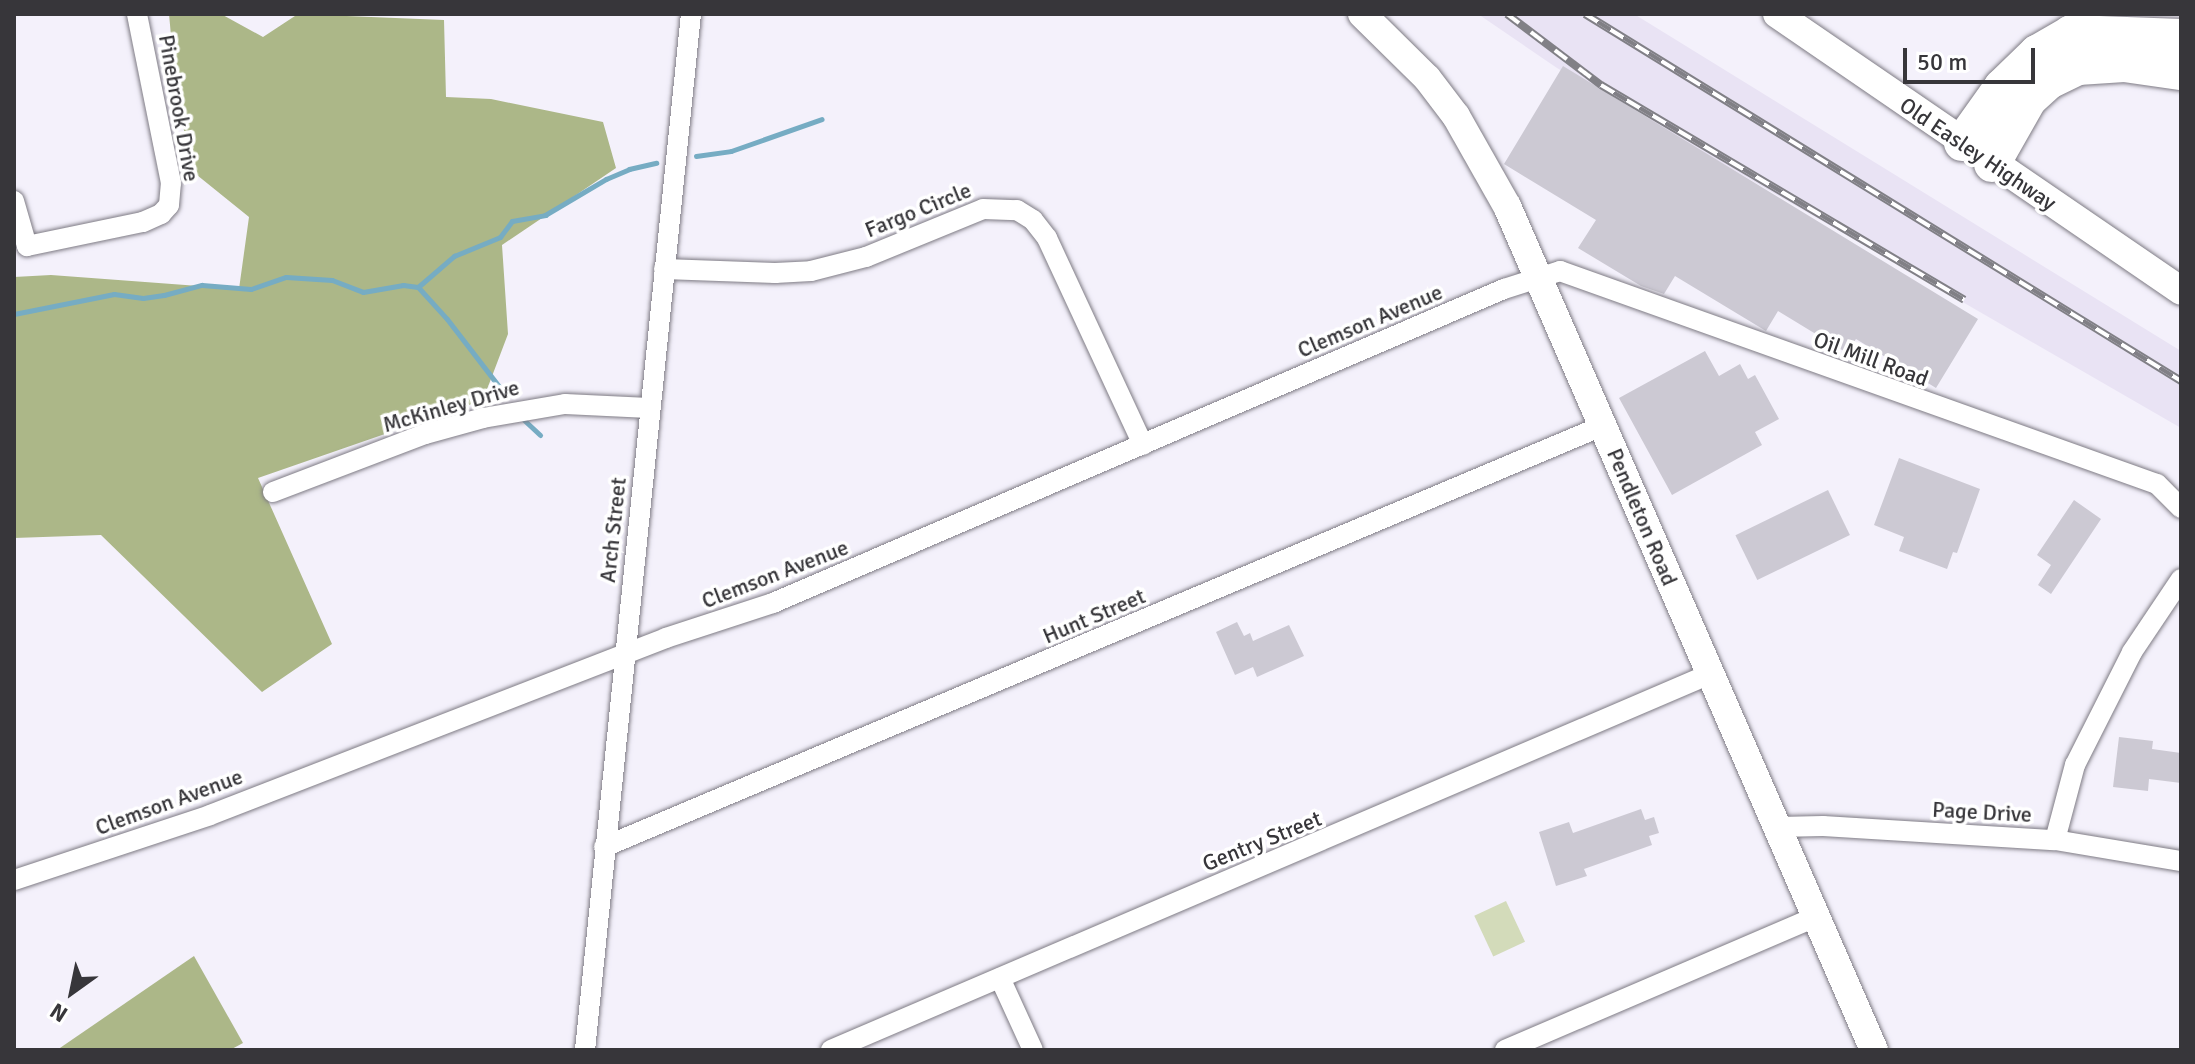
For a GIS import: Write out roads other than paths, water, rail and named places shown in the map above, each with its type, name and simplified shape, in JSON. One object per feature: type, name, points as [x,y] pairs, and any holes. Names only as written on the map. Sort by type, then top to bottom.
[{"type":"highway","points":[[1962,143],[2002,87],[2037,53],[2071,33],[2181,37]]},
{"type":"highway","points":[[1992,164],[2029,99],[2049,81],[2078,67],[2124,64],[2181,72]]},
{"type":"street","name":"Pinebrook Drive","points":[[14,201],[27,246],[143,222],[161,214],[169,205],[171,183],[137,14]]},
{"type":"street","name":"Pendleton Road","points":[[1362,14],[1427,78],[1456,116],[1507,206],[1874,1050]]},
{"type":"street","name":"Old Easley Highway","points":[[1777,14],[2181,291]]},
{"type":"street","name":"Arch Street","points":[[585,1050],[692,15]]},
{"type":"street","name":"Fargo Circle","points":[[664,269],[775,273],[811,271],[866,257],[983,209],[999,207],[1017,210],[1033,220],[1047,238],[1143,445]]},
{"type":"street","name":"Oil Mill Road","points":[[1538,277],[1560,271],[1869,384],[2157,484],[2181,508]]},
{"type":"street","name":"Clemson Avenue","points":[[14,880],[210,815],[624,654],[773,603],[1538,277]]},
{"type":"street","name":"McKinley Drive","points":[[273,492],[425,434],[483,418],[565,404],[649,408]]},
{"type":"street","name":"Hunt Street","points":[[604,847],[1602,426]]},
{"type":"street","points":[[2055,840],[2075,765],[2132,652],[2181,579]]},
{"type":"street","name":"Gentry Street","points":[[831,1050],[1710,674]]},
{"type":"street","name":"Page Drive","points":[[1778,827],[1823,826],[2055,840],[2181,861]]},
{"type":"street","points":[[1505,1050],[1815,917]]},
{"type":"street","points":[[1000,978],[1033,1050]]},
{"type":"waterway","points":[[696,156],[731,151],[822,119]]},
{"type":"waterway","points":[[14,314],[114,294],[143,298],[202,285],[251,289],[286,277],[332,280],[363,292],[403,285],[418,287],[454,256],[500,237],[512,221],[545,215],[606,179],[629,169],[656,163]]},
{"type":"waterway","points":[[418,287],[447,319],[507,397]]},
{"type":"waterway","points":[[524,420],[540,435]]},
{"type":"railway","points":[[1507,14],[1601,85],[1964,300]]},
{"type":"railway","points":[[1585,14],[2181,381]]}]
